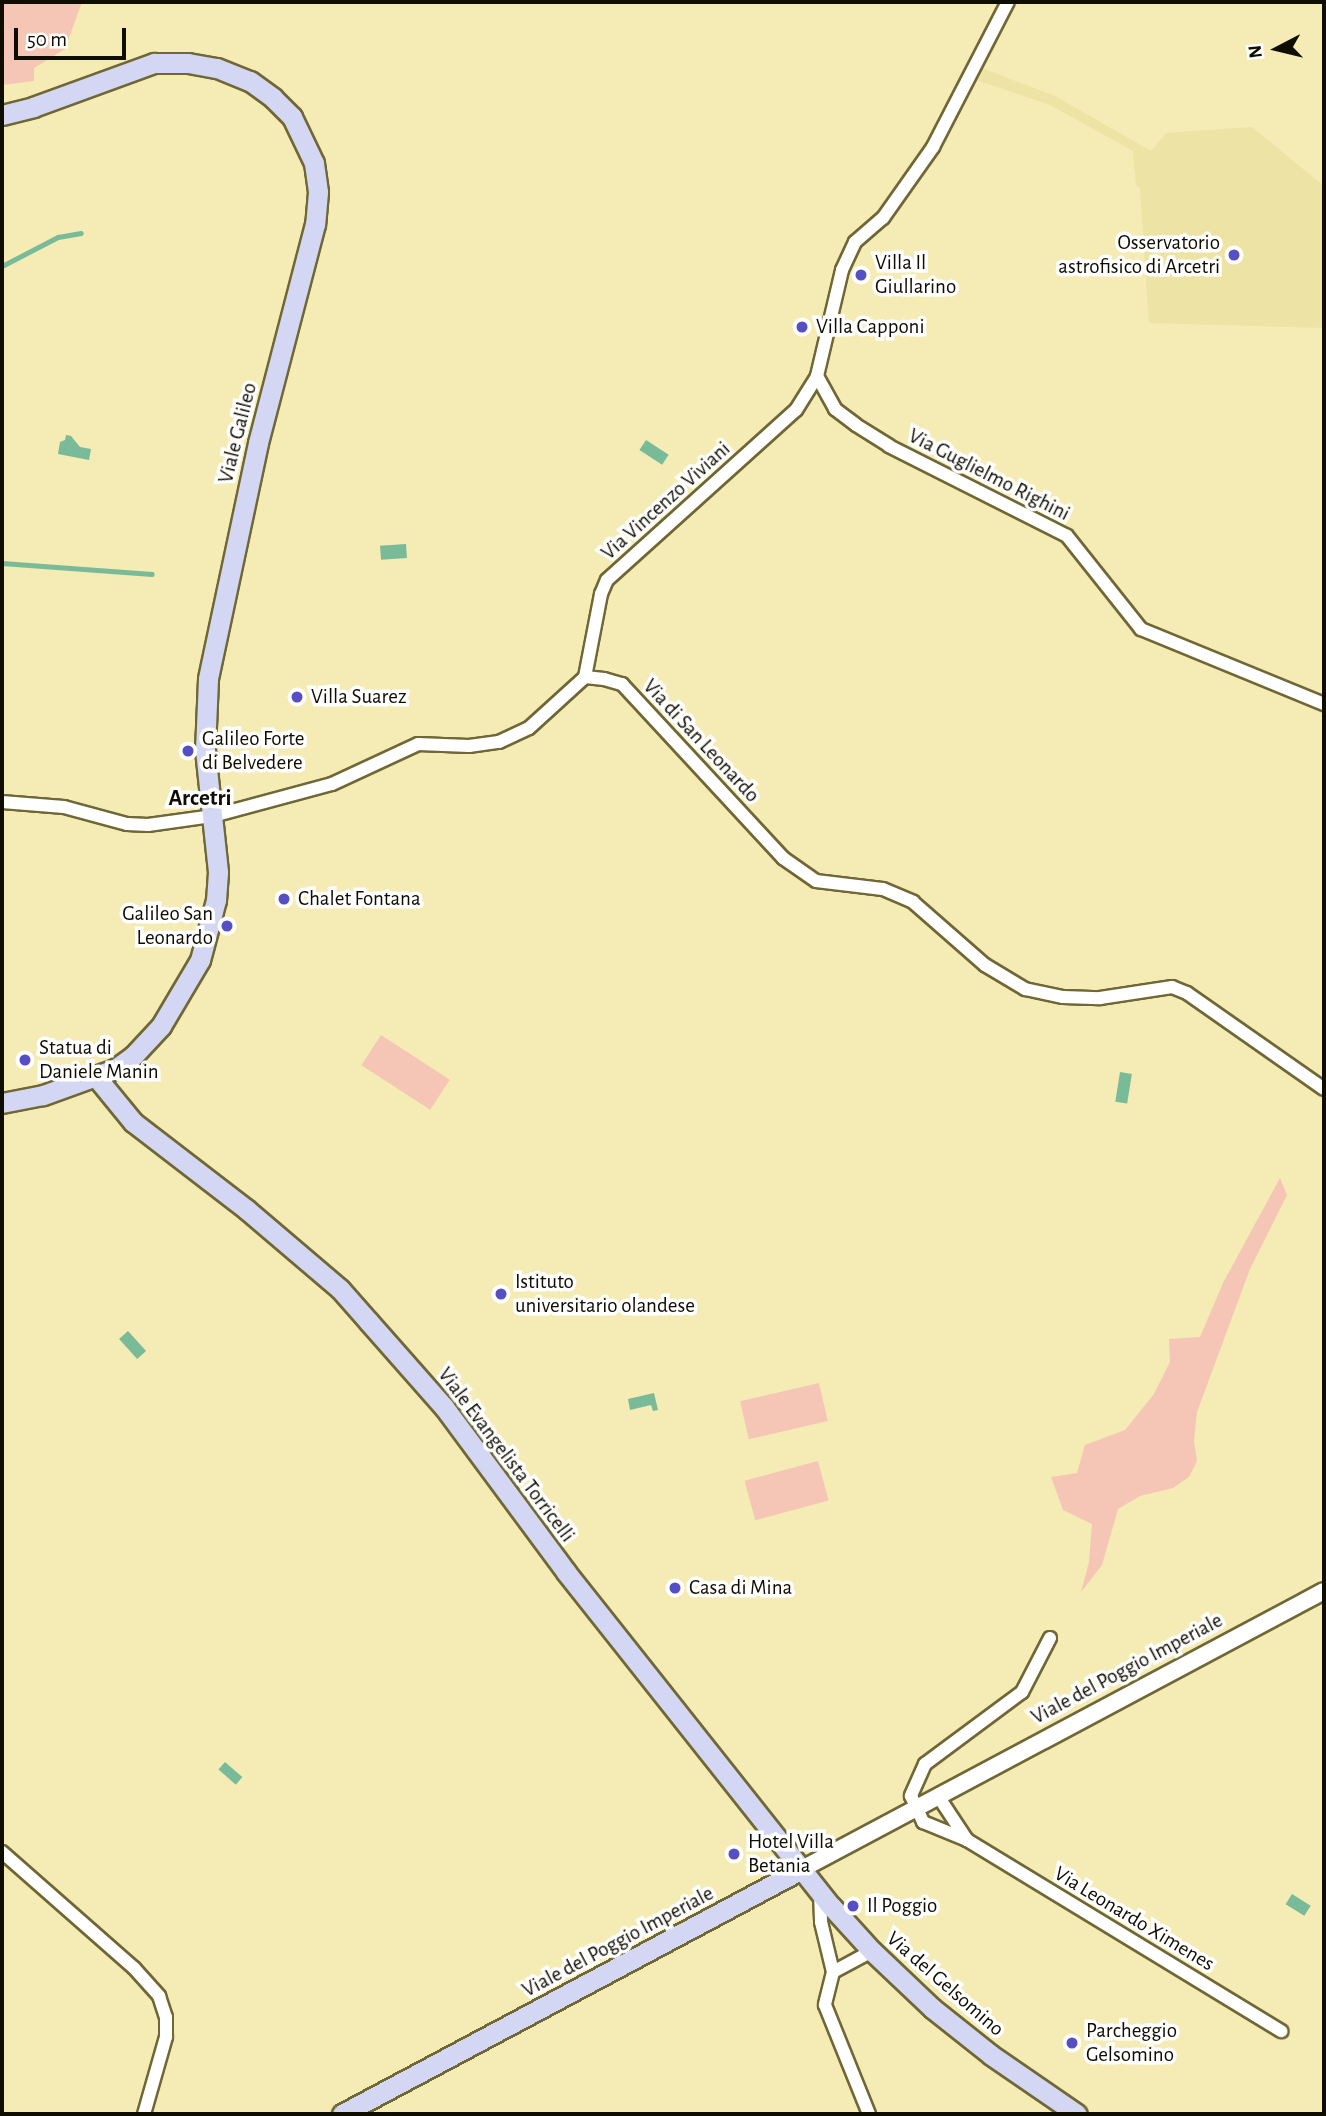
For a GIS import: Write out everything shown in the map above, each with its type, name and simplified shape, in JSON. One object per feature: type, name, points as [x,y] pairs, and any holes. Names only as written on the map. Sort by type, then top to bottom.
[{"type":"main road","name":"Viale Galileo","points":[[2,115],[33,107],[154,63],[188,63],[218,68],[250,81],[292,117],[314,163],[318,192],[315,225],[255,455],[208,679],[205,750],[218,872],[216,900],[203,951],[176,1005],[133,1056],[97,1078],[43,1096],[2,1103]]},
{"type":"main road","name":"Viale Evangelista Torricelli","points":[[97,1078],[126,1114],[246,1209],[340,1289],[362,1313],[444,1407],[566,1572],[802,1869]]},
{"type":"main road","name":"Via del Gelsomino","points":[[802,1869],[872,1951],[961,2031],[1077,2114]]},
{"type":"main road","name":"Viale del Poggio Imperiale","points":[[342,2114],[802,1869]]},
{"type":"street","name":"Via Vincenzo Viviani","points":[[585,677],[601,594],[607,580],[796,410],[817,376],[842,270],[855,242],[883,218],[933,147],[1008,2]]},
{"type":"street","name":"Via Guglielmo Righini","points":[[817,376],[835,409],[856,425],[889,446],[1067,536],[1141,629],[1324,704]]},
{"type":"street","points":[[2,802],[64,807],[127,824],[148,825],[213,816],[332,784],[418,744],[469,746],[499,742],[529,728],[585,677]]},
{"type":"street","name":"Via di San Leonardo","points":[[585,677],[622,684],[783,858],[816,881],[883,889],[913,902],[985,965],[1025,989],[1063,997],[1100,998],[1172,987],[1187,993],[1324,1089]]},
{"type":"street","name":"Viale del Poggio Imperiale","points":[[802,1869],[1324,1591]]},
{"type":"street","name":"Viale del Poggio Imperiale","points":[[915,1808],[911,1796],[925,1764],[1023,1692],[1050,1638]]},
{"type":"street","name":"Via Leonardo Ximenes","points":[[938,1796],[967,1840]]},
{"type":"street","name":"Via Leonardo Ximenes","points":[[915,1808],[923,1822],[967,1840],[1281,2031]]},
{"type":"street","points":[[2,1852],[134,1968],[159,1996],[166,2017],[166,2037],[144,2114]]},
{"type":"street","points":[[820,1891],[821,1922],[833,1972],[825,2006],[869,2114]]},
{"type":"street","points":[[833,1972],[872,1951]]},
{"type":"shaded area","points":[[2,2],[82,2],[65,49],[34,68],[34,81],[2,85]]},
{"type":"shaded area","name":"Osservatorio astrofisico di Arcetri","points":[[979,67],[1055,96],[1151,151],[1166,133],[1252,127],[1324,186],[1324,328],[1149,323],[1140,188],[1136,185],[1133,151],[1050,105],[973,79]]},
{"type":"shaded area","points":[[66,435],[71,436],[80,447],[91,449],[89,460],[58,454],[60,442],[65,440]]},
{"type":"shaded area","points":[[646,440],[669,455],[662,465],[639,450]]},
{"type":"shaded area","points":[[406,544],[407,558],[381,560],[380,546]]},
{"type":"shaded area","points":[[381,1035],[450,1080],[430,1110],[361,1065]]},
{"type":"shaded area","points":[[1120,1072],[1132,1074],[1127,1104],[1115,1102]]},
{"type":"shaded area","points":[[1280,1178],[1287,1195],[1250,1269],[1197,1412],[1194,1441],[1197,1461],[1189,1477],[1173,1488],[1140,1496],[1118,1509],[1102,1565],[1081,1592],[1089,1562],[1092,1524],[1063,1510],[1051,1477],[1077,1473],[1085,1445],[1125,1430],[1154,1394],[1170,1362],[1169,1339],[1200,1337],[1223,1283]]},
{"type":"shaded area","points":[[128,1331],[146,1351],[137,1359],[119,1339]]},
{"type":"shaded area","points":[[819,1383],[828,1421],[749,1439],[740,1401]]},
{"type":"shaded area","points":[[654,1393],[658,1410],[653,1411],[651,1405],[630,1410],[628,1399]]},
{"type":"shaded area","points":[[818,1461],[829,1501],[755,1520],[745,1481]]},
{"type":"shaded area","points":[[225,1762],[242,1777],[236,1785],[218,1770]]},
{"type":"shaded area","points":[[1292,1894],[1311,1906],[1304,1916],[1286,1904]]},
{"type":"waterway","points":[[2,266],[58,237],[81,233]]},
{"type":"waterway","points":[[2,563],[152,574]]},
{"type":"place","name":"Osservatorio astrofisico di Arcetri","points":[[1234,255]]},
{"type":"place","name":"Villa Il Giullarino","points":[[861,275]]},
{"type":"place","name":"Villa Capponi","points":[[802,327]]},
{"type":"place","name":"Villa Suarez","points":[[297,697]]},
{"type":"place","name":"Galileo Forte di Belvedere","points":[[188,751]]},
{"type":"place","name":"Chalet Fontana","points":[[284,899]]},
{"type":"place","name":"Galileo San Leonardo","points":[[227,926]]},
{"type":"place","name":"Statua di Daniele Manin","points":[[25,1060]]},
{"type":"place","name":"Istituto universitario olandese","points":[[501,1294]]},
{"type":"place","name":"Casa di Mina","points":[[675,1588]]},
{"type":"place","name":"Hotel Villa Betania","points":[[734,1854]]},
{"type":"place","name":"Il Poggio","points":[[853,1906]]},
{"type":"place","name":"Parcheggio Gelsomino","points":[[1072,2043]]},
{"type":"district","name":"Arcetri","points":[[200,799]]}]
